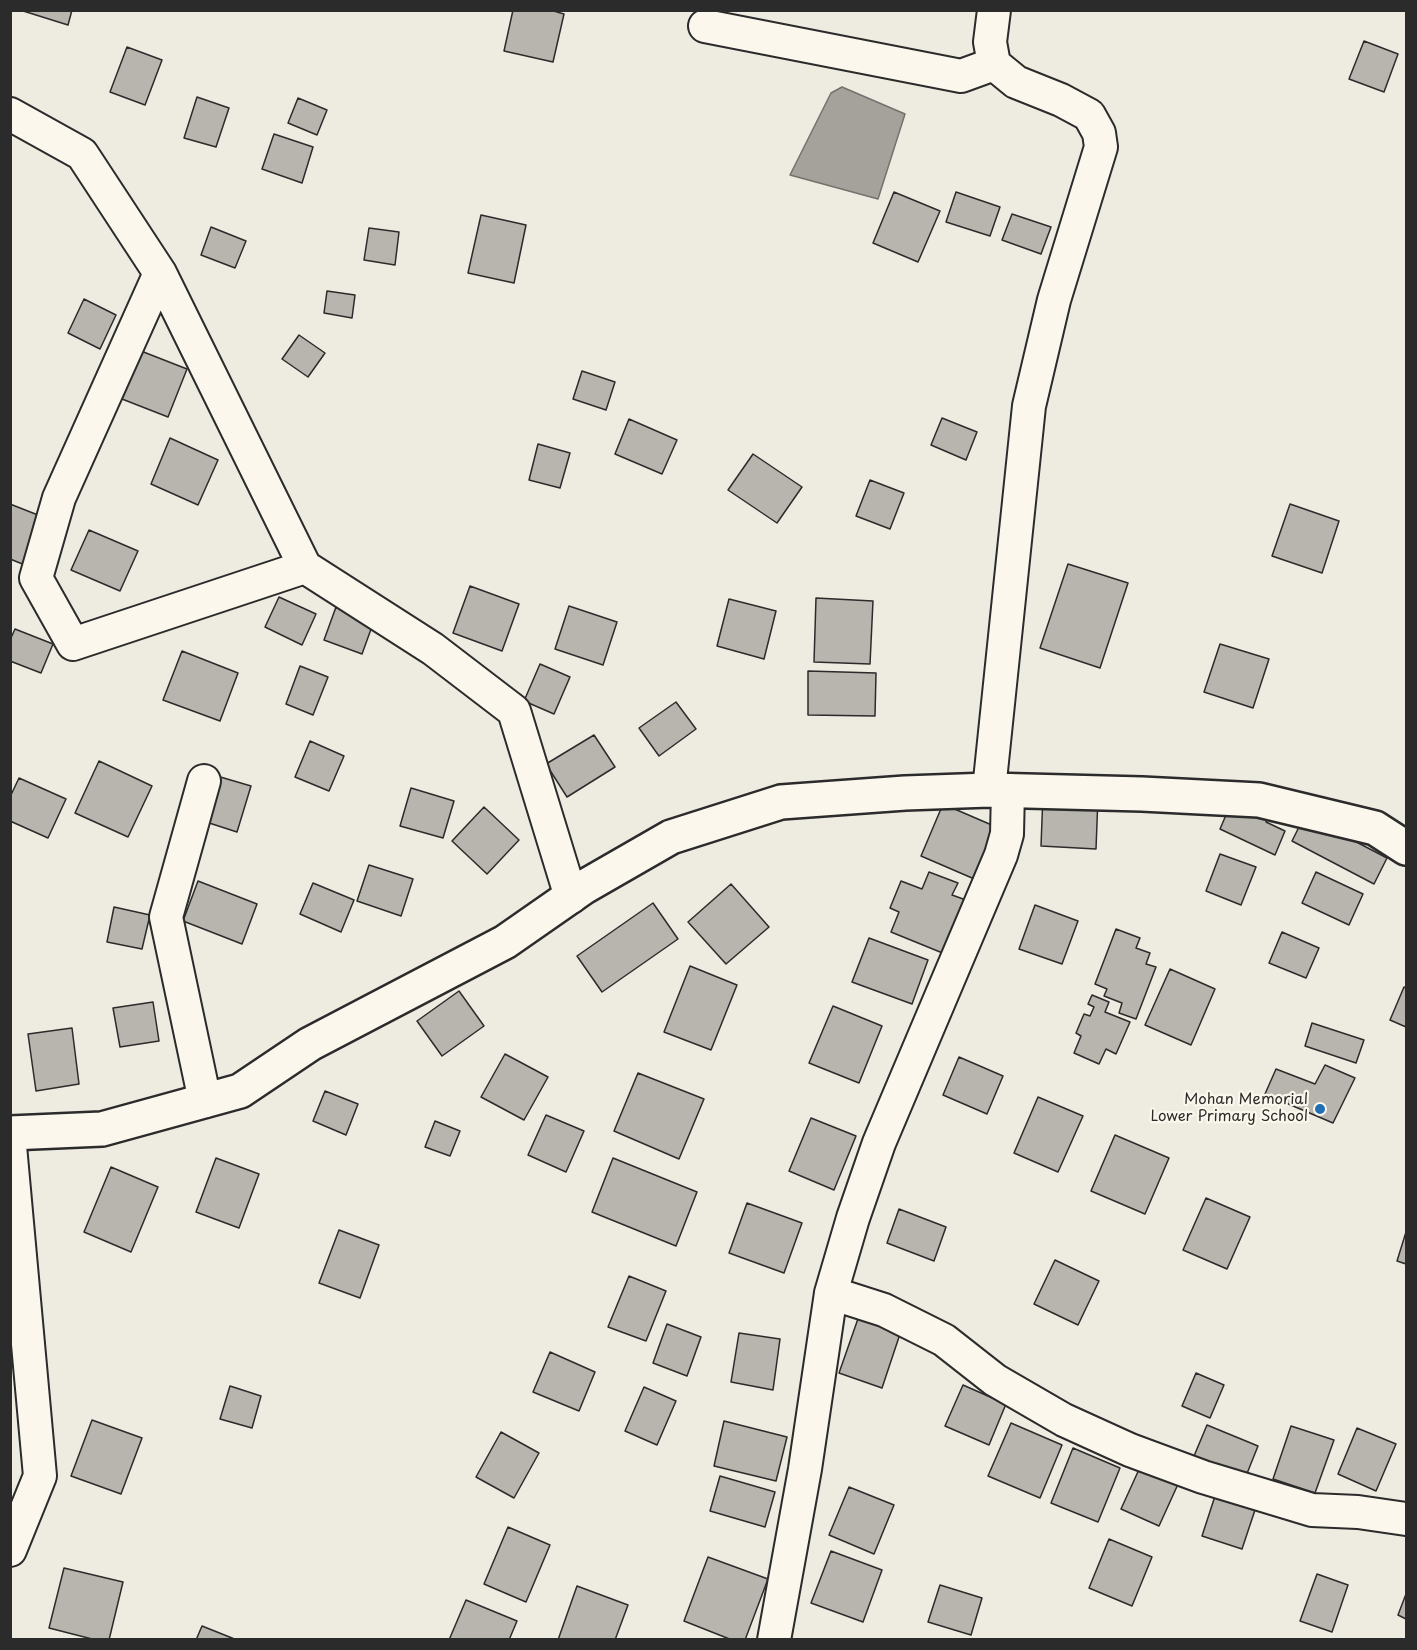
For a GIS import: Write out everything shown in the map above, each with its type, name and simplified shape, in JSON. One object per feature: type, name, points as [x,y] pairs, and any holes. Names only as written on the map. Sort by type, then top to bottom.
[{"type":"main road","points":[[10,1133],[102,1129],[240,1091],[310,1044],[505,942],[584,887],[671,837],[781,802],[905,793],[999,790],[1258,800],[1375,828],[1407,848]]},
{"type":"street","points":[[774,1640],[805,1469],[831,1293],[853,1218],[879,1143],[1001,855],[1007,834],[999,790],[1029,406],[1054,300],[1101,147],[1100,133],[1089,115],[1061,100],[1016,82],[994,64],[990,42],[994,10]]},
{"type":"street","points":[[705,26],[961,76],[994,64]]},
{"type":"street","points":[[10,114],[82,154],[160,273],[305,567],[433,649],[514,711],[571,897]]},
{"type":"street","points":[[160,273],[59,498],[36,578],[73,644],[305,567]]},
{"type":"street","points":[[204,781],[166,917],[205,1101]]},
{"type":"street","points":[[10,1146],[40,1476],[10,1550]]},
{"type":"street","points":[[831,1293],[884,1310],[944,1340],[995,1380],[1064,1420],[1130,1450],[1203,1477],[1312,1510],[1358,1512],[1407,1519]]},
{"type":"shaded area","points":[[842,87],[905,114],[878,199],[790,175],[831,93]]},
{"type":"building","points":[[20,10],[72,10],[68,25]]},
{"type":"building","points":[[513,10],[550,10],[564,14],[553,62],[504,51]]},
{"type":"building","points":[[1364,41],[1398,54],[1384,92],[1349,79]]},
{"type":"building","points":[[127,47],[162,60],[145,105],[110,92]]},
{"type":"building","points":[[197,97],[229,108],[216,147],[184,138]]},
{"type":"building","points":[[298,98],[327,110],[317,135],[288,123]]},
{"type":"building","points":[[274,134],[313,147],[302,183],[262,169]]},
{"type":"building","points":[[894,192],[940,211],[918,262],[873,243]]},
{"type":"building","points":[[956,192],[1000,207],[990,236],[946,222]]},
{"type":"building","points":[[1012,214],[1051,227],[1041,254],[1002,240]]},
{"type":"building","points":[[481,215],[526,225],[514,283],[468,273]]},
{"type":"building","points":[[211,227],[246,241],[235,268],[201,255]]},
{"type":"building","points":[[369,228],[399,232],[395,265],[364,260]]},
{"type":"building","points":[[327,291],[355,295],[352,318],[324,313]]},
{"type":"building","points":[[84,299],[116,315],[100,349],[68,333]]},
{"type":"building","points":[[299,335],[325,353],[308,377],[282,359]]},
{"type":"building","points":[[141,351],[187,369],[168,417],[122,399]]},
{"type":"building","points":[[582,371],[615,382],[606,410],[573,399]]},
{"type":"building","points":[[942,418],[977,432],[966,460],[931,445]]},
{"type":"building","points":[[629,419],[677,440],[662,474],[615,454]]},
{"type":"building","points":[[170,438],[218,460],[198,505],[151,484]]},
{"type":"building","points":[[538,444],[570,453],[560,488],[529,480]]},
{"type":"building","points":[[753,454],[802,487],[777,523],[728,490]]},
{"type":"building","points":[[870,480],[904,493],[890,529],[856,516]]},
{"type":"building","points":[[10,504],[43,517],[25,565],[10,559]]},
{"type":"building","points":[[1290,504],[1339,521],[1322,573],[1272,556]]},
{"type":"building","points":[[89,530],[138,551],[120,591],[71,570]]},
{"type":"building","points":[[1068,564],[1128,583],[1100,668],[1040,648]]},
{"type":"building","points":[[470,586],[519,604],[502,651],[453,633]]},
{"type":"building","points":[[279,597],[316,614],[302,645],[265,627]]},
{"type":"building","points":[[816,598],[873,601],[870,664],[814,662]]},
{"type":"building","points":[[729,599],[776,611],[764,659],[717,646]]},
{"type":"building","points":[[569,606],[617,622],[603,665],[555,649]]},
{"type":"building","points":[[336,607],[374,621],[362,654],[324,640]]},
{"type":"building","points":[[15,629],[53,644],[41,673],[10,661],[10,640]]},
{"type":"building","points":[[1220,644],[1269,659],[1253,708],[1204,692]]},
{"type":"building","points":[[182,651],[238,673],[220,721],[163,700]]},
{"type":"building","points":[[540,664],[570,677],[554,714],[524,701]]},
{"type":"building","points":[[300,666],[328,677],[313,715],[286,704]]},
{"type":"building","points":[[808,671],[876,673],[875,716],[808,715]]},
{"type":"building","points":[[676,702],[696,729],[659,756],[639,728]]},
{"type":"building","points":[[594,735],[615,767],[567,797],[546,764]]},
{"type":"building","points":[[310,741],[344,756],[329,791],[295,777]]},
{"type":"building","points":[[99,761],[152,786],[128,837],[75,813]]},
{"type":"building","points":[[217,776],[251,786],[237,832],[203,821]]},
{"type":"building","points":[[19,778],[66,799],[48,838],[10,821],[10,797]]},
{"type":"building","points":[[411,788],[454,801],[443,838],[400,826]]},
{"type":"building","points":[[1043,794],[1098,797],[1096,849],[1041,846]]},
{"type":"building","points":[[1232,801],[1271,811],[1266,822],[1285,831],[1275,855],[1220,829]]},
{"type":"building","points":[[943,804],[1001,829],[979,881],[921,856]]},
{"type":"building","points":[[484,807],[519,840],[487,874],[452,841]]},
{"type":"building","points":[[1305,815],[1387,858],[1374,884],[1292,841]]},
{"type":"building","points":[[1220,854],[1256,867],[1241,905],[1206,891]]},
{"type":"building","points":[[369,865],[413,879],[401,916],[357,901]]},
{"type":"building","points":[[929,872],[958,883],[952,895],[966,900],[945,954],[891,932],[899,912],[890,908],[901,881],[922,889]]},
{"type":"building","points":[[1316,872],[1363,894],[1349,925],[1302,903]]},
{"type":"building","points":[[198,881],[257,904],[242,944],[183,921]]},
{"type":"building","points":[[313,883],[354,900],[341,932],[300,914]]},
{"type":"building","points":[[731,884],[769,927],[726,964],[688,922]]},
{"type":"building","points":[[653,903],[678,939],[602,992],[577,956]]},
{"type":"building","points":[[1035,905],[1078,921],[1062,964],[1019,949]]},
{"type":"building","points":[[114,907],[150,915],[142,949],[107,942]]},
{"type":"building","points":[[1116,929],[1140,938],[1136,948],[1150,953],[1146,964],[1156,967],[1136,1019],[1119,1013],[1122,1003],[1104,996],[1107,989],[1095,984]]},
{"type":"building","points":[[1282,932],[1319,948],[1306,978],[1269,963]]},
{"type":"building","points":[[869,938],[928,960],[912,1004],[852,982]]},
{"type":"building","points":[[690,966],[737,985],[711,1050],[664,1032]]},
{"type":"building","points":[[1170,969],[1215,989],[1191,1045],[1145,1025]]},
{"type":"building","points":[[1404,987],[1406,988],[1406,1027],[1390,1020]]},
{"type":"building","points":[[459,991],[484,1026],[442,1056],[417,1021]]},
{"type":"building","points":[[1092,995],[1109,1002],[1105,1012],[1130,1022],[1116,1054],[1106,1049],[1099,1064],[1074,1053],[1081,1036],[1076,1033],[1084,1014],[1090,1016],[1094,1007],[1088,1004]]},
{"type":"building","points":[[153,1002],[159,1041],[120,1047],[113,1008]]},
{"type":"building","points":[[833,1006],[882,1026],[859,1083],[809,1063]]},
{"type":"building","points":[[1312,1023],[1364,1040],[1356,1063],[1305,1046]]},
{"type":"building","points":[[72,1028],[79,1084],[36,1091],[28,1034]]},
{"type":"building","points":[[505,1054],[548,1077],[524,1120],[481,1097]]},
{"type":"building","points":[[959,1057],[1003,1076],[987,1114],[943,1095]]},
{"type":"building","name":"Mohan Memorial Lower Primary School","points":[[1325,1065],[1355,1078],[1333,1123],[1265,1094],[1276,1069],[1315,1084]]},
{"type":"building","points":[[638,1073],[704,1099],[679,1159],[614,1131]]},
{"type":"building","points":[[325,1091],[358,1104],[346,1135],[313,1121]]},
{"type":"building","points":[[1038,1097],[1083,1116],[1058,1172],[1014,1153]]},
{"type":"building","points":[[546,1115],[584,1131],[566,1172],[528,1155]]},
{"type":"building","points":[[811,1118],[856,1136],[834,1190],[789,1171]]},
{"type":"building","points":[[435,1121],[460,1131],[450,1156],[425,1147]]},
{"type":"building","points":[[1115,1135],[1169,1158],[1145,1214],[1091,1191]]},
{"type":"building","points":[[216,1158],[259,1174],[239,1228],[196,1212]]},
{"type":"building","points":[[613,1158],[697,1192],[676,1246],[592,1212]]},
{"type":"building","points":[[111,1167],[158,1187],[131,1252],[84,1232]]},
{"type":"building","points":[[1206,1198],[1250,1217],[1227,1269],[1183,1250]]},
{"type":"building","points":[[747,1203],[802,1223],[784,1273],[729,1253]]},
{"type":"building","points":[[899,1209],[946,1227],[934,1261],[887,1243]]},
{"type":"building","points":[[339,1230],[379,1245],[360,1298],[319,1283]]},
{"type":"building","points":[[1406,1232],[1406,1264],[1397,1261]]},
{"type":"building","points":[[1055,1260],[1099,1281],[1078,1325],[1034,1304]]},
{"type":"building","points":[[629,1276],[666,1291],[646,1341],[608,1327]]},
{"type":"building","points":[[860,1313],[902,1328],[882,1388],[839,1373]]},
{"type":"building","points":[[667,1324],[701,1337],[687,1376],[653,1363]]},
{"type":"building","points":[[739,1333],[780,1339],[773,1390],[731,1382]]},
{"type":"building","points":[[550,1352],[595,1372],[579,1411],[533,1392]]},
{"type":"building","points":[[1196,1373],[1224,1385],[1210,1418],[1182,1406]]},
{"type":"building","points":[[963,1385],[1006,1404],[989,1445],[945,1426]]},
{"type":"building","points":[[230,1386],[261,1396],[252,1428],[220,1419]]},
{"type":"building","points":[[644,1387],[676,1401],[657,1445],[625,1431]]},
{"type":"building","points":[[92,1420],[142,1438],[121,1494],[71,1476]]},
{"type":"building","points":[[724,1421],[787,1437],[776,1481],[714,1466]]},
{"type":"building","points":[[1011,1423],[1062,1445],[1040,1498],[988,1476]]},
{"type":"building","points":[[1207,1425],[1258,1446],[1246,1476],[1194,1456]]},
{"type":"building","points":[[1291,1426],[1334,1440],[1315,1493],[1273,1479]]},
{"type":"building","points":[[1357,1428],[1396,1444],[1376,1491],[1338,1474]]},
{"type":"building","points":[[501,1432],[539,1453],[514,1498],[476,1477]]},
{"type":"building","points":[[1073,1448],[1120,1468],[1098,1522],[1051,1503]]},
{"type":"building","points":[[1141,1465],[1179,1482],[1159,1526],[1121,1509]]},
{"type":"building","points":[[720,1476],[775,1492],[765,1527],[710,1511]]},
{"type":"building","points":[[849,1487],[894,1505],[874,1554],[829,1535]]},
{"type":"building","points":[[1216,1493],[1256,1507],[1242,1549],[1202,1536]]},
{"type":"building","points":[[508,1527],[550,1545],[526,1602],[484,1584]]},
{"type":"building","points":[[1109,1539],[1152,1557],[1132,1606],[1089,1588]]},
{"type":"building","points":[[831,1551],[882,1570],[863,1622],[811,1603]]},
{"type":"building","points":[[708,1557],[768,1579],[745,1640],[732,1640],[684,1621]]},
{"type":"building","points":[[64,1568],[123,1582],[109,1640],[96,1640],[49,1628]]},
{"type":"building","points":[[1317,1574],[1348,1585],[1332,1632],[1300,1621]]},
{"type":"building","points":[[940,1585],[982,1598],[971,1635],[928,1622]]},
{"type":"building","points":[[577,1586],[628,1605],[615,1640],[558,1640]]},
{"type":"building","points":[[1406,1594],[1406,1619],[1398,1615]]},
{"type":"building","points":[[466,1600],[517,1621],[509,1640],[449,1640]]},
{"type":"building","points":[[202,1626],[237,1640],[196,1640]]},
{"type":"place","name":"Mohan Memorial Lower Primary School","points":[[1320,1109]]}]
